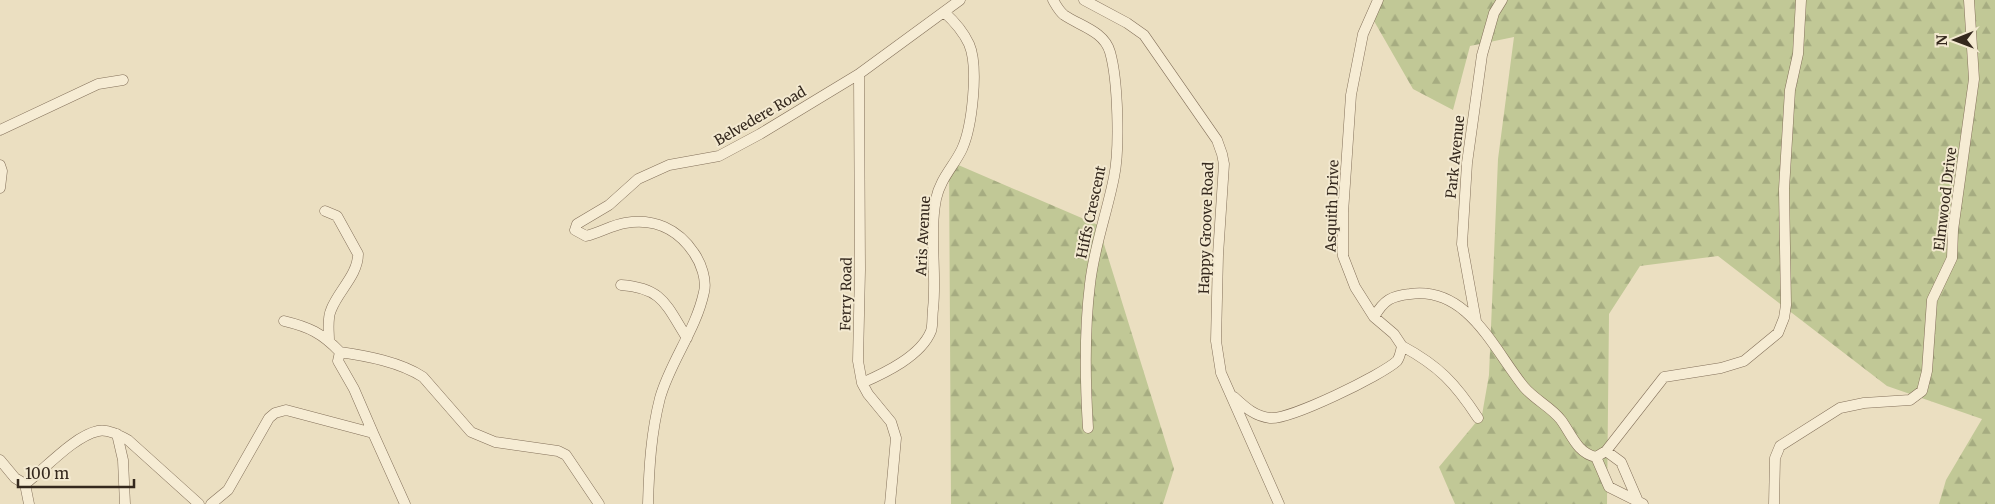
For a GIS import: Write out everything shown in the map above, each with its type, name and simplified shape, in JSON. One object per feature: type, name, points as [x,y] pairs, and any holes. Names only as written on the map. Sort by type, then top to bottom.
[{"type":"street","name":"Belvedere Road","points":[[648,504],[649,464],[660,396],[687,338],[704,290],[698,260],[687,243],[672,230],[651,222],[624,223],[586,236],[575,230],[577,224],[583,218],[609,205],[638,179],[669,165],[719,156],[760,134],[859,74],[960,0]]},
{"type":"street","name":"Hiffs Crescent","points":[[1053,0],[1064,15],[1105,41],[1110,52],[1115,86],[1117,138],[1114,175],[1090,283],[1085,345],[1088,428]]},
{"type":"street","name":"Happy Groove Road","points":[[1084,0],[1127,23],[1144,35],[1217,140],[1224,164],[1218,255],[1216,341],[1222,373],[1279,504]]},
{"type":"street","name":"Asquith Drive","points":[[1378,0],[1363,34],[1351,95],[1343,213],[1343,256],[1346,270],[1354,287],[1374,317],[1394,334],[1402,346]]},
{"type":"street","name":"Park Avenue","points":[[1476,321],[1462,244],[1467,162],[1482,55],[1494,13],[1502,0]]},
{"type":"street","points":[[1374,317],[1382,303],[1398,295],[1421,292],[1450,300],[1476,321],[1525,387],[1561,420],[1584,453],[1596,457],[1606,451],[1651,391],[1664,377],[1721,368],[1744,361],[1778,333],[1786,305],[1784,189],[1790,90],[1798,54],[1801,0]]},
{"type":"street","name":"Elmwood Drive","points":[[1774,504],[1774,458],[1780,446],[1840,408],[1864,403],[1910,400],[1922,391],[1927,372],[1932,300],[1952,258],[1953,230],[1974,79],[1969,0]]},
{"type":"street","name":"Aris Avenue","points":[[862,383],[889,371],[913,355],[931,332],[935,293],[934,239],[936,199],[942,180],[962,148],[972,114],[974,86],[970,47],[960,28],[944,12]]},
{"type":"street","name":"Ferry Road","points":[[859,74],[860,270],[858,361],[862,383],[890,422],[896,438],[890,504]]},
{"type":"street","points":[[0,130],[98,84],[123,80]]},
{"type":"street","points":[[0,165],[2,171],[0,188]]},
{"type":"street","points":[[324,211],[337,216],[358,254],[355,268],[332,307],[329,316],[329,341]]},
{"type":"street","points":[[621,285],[641,286],[657,294],[687,338]]},
{"type":"street","points":[[284,321],[308,327],[329,341],[340,352],[388,362],[417,373],[471,432],[483,438],[558,451],[566,455],[600,504]]},
{"type":"street","points":[[1231,395],[1250,412],[1270,418],[1287,415],[1361,382],[1397,361],[1402,346],[1429,361],[1441,371],[1464,397],[1478,418]]},
{"type":"street","points":[[340,352],[338,361],[354,389],[405,504]]},
{"type":"street","points":[[212,504],[228,490],[269,418],[275,413],[286,410],[373,433]]},
{"type":"street","points":[[25,484],[83,436],[100,431],[117,434],[128,440],[199,504]]},
{"type":"street","points":[[117,434],[124,460],[125,504]]},
{"type":"street","points":[[1606,451],[1621,462],[1640,502]]},
{"type":"street","points":[[1596,457],[1608,487],[1640,502]]},
{"type":"street","points":[[0,460],[15,478],[25,484],[29,504]]},
{"type":"green space","points":[[1381,0],[1995,0],[1995,504],[1939,504],[1946,480],[1982,419],[1887,386],[1718,256],[1640,266],[1609,314],[1607,504],[1455,504],[1439,467],[1482,415],[1489,375],[1498,159],[1514,37],[1470,46],[1453,110],[1413,89],[1374,21]]},
{"type":"green space","points":[[949,161],[1098,225],[1174,469],[1163,504],[951,504]]}]
